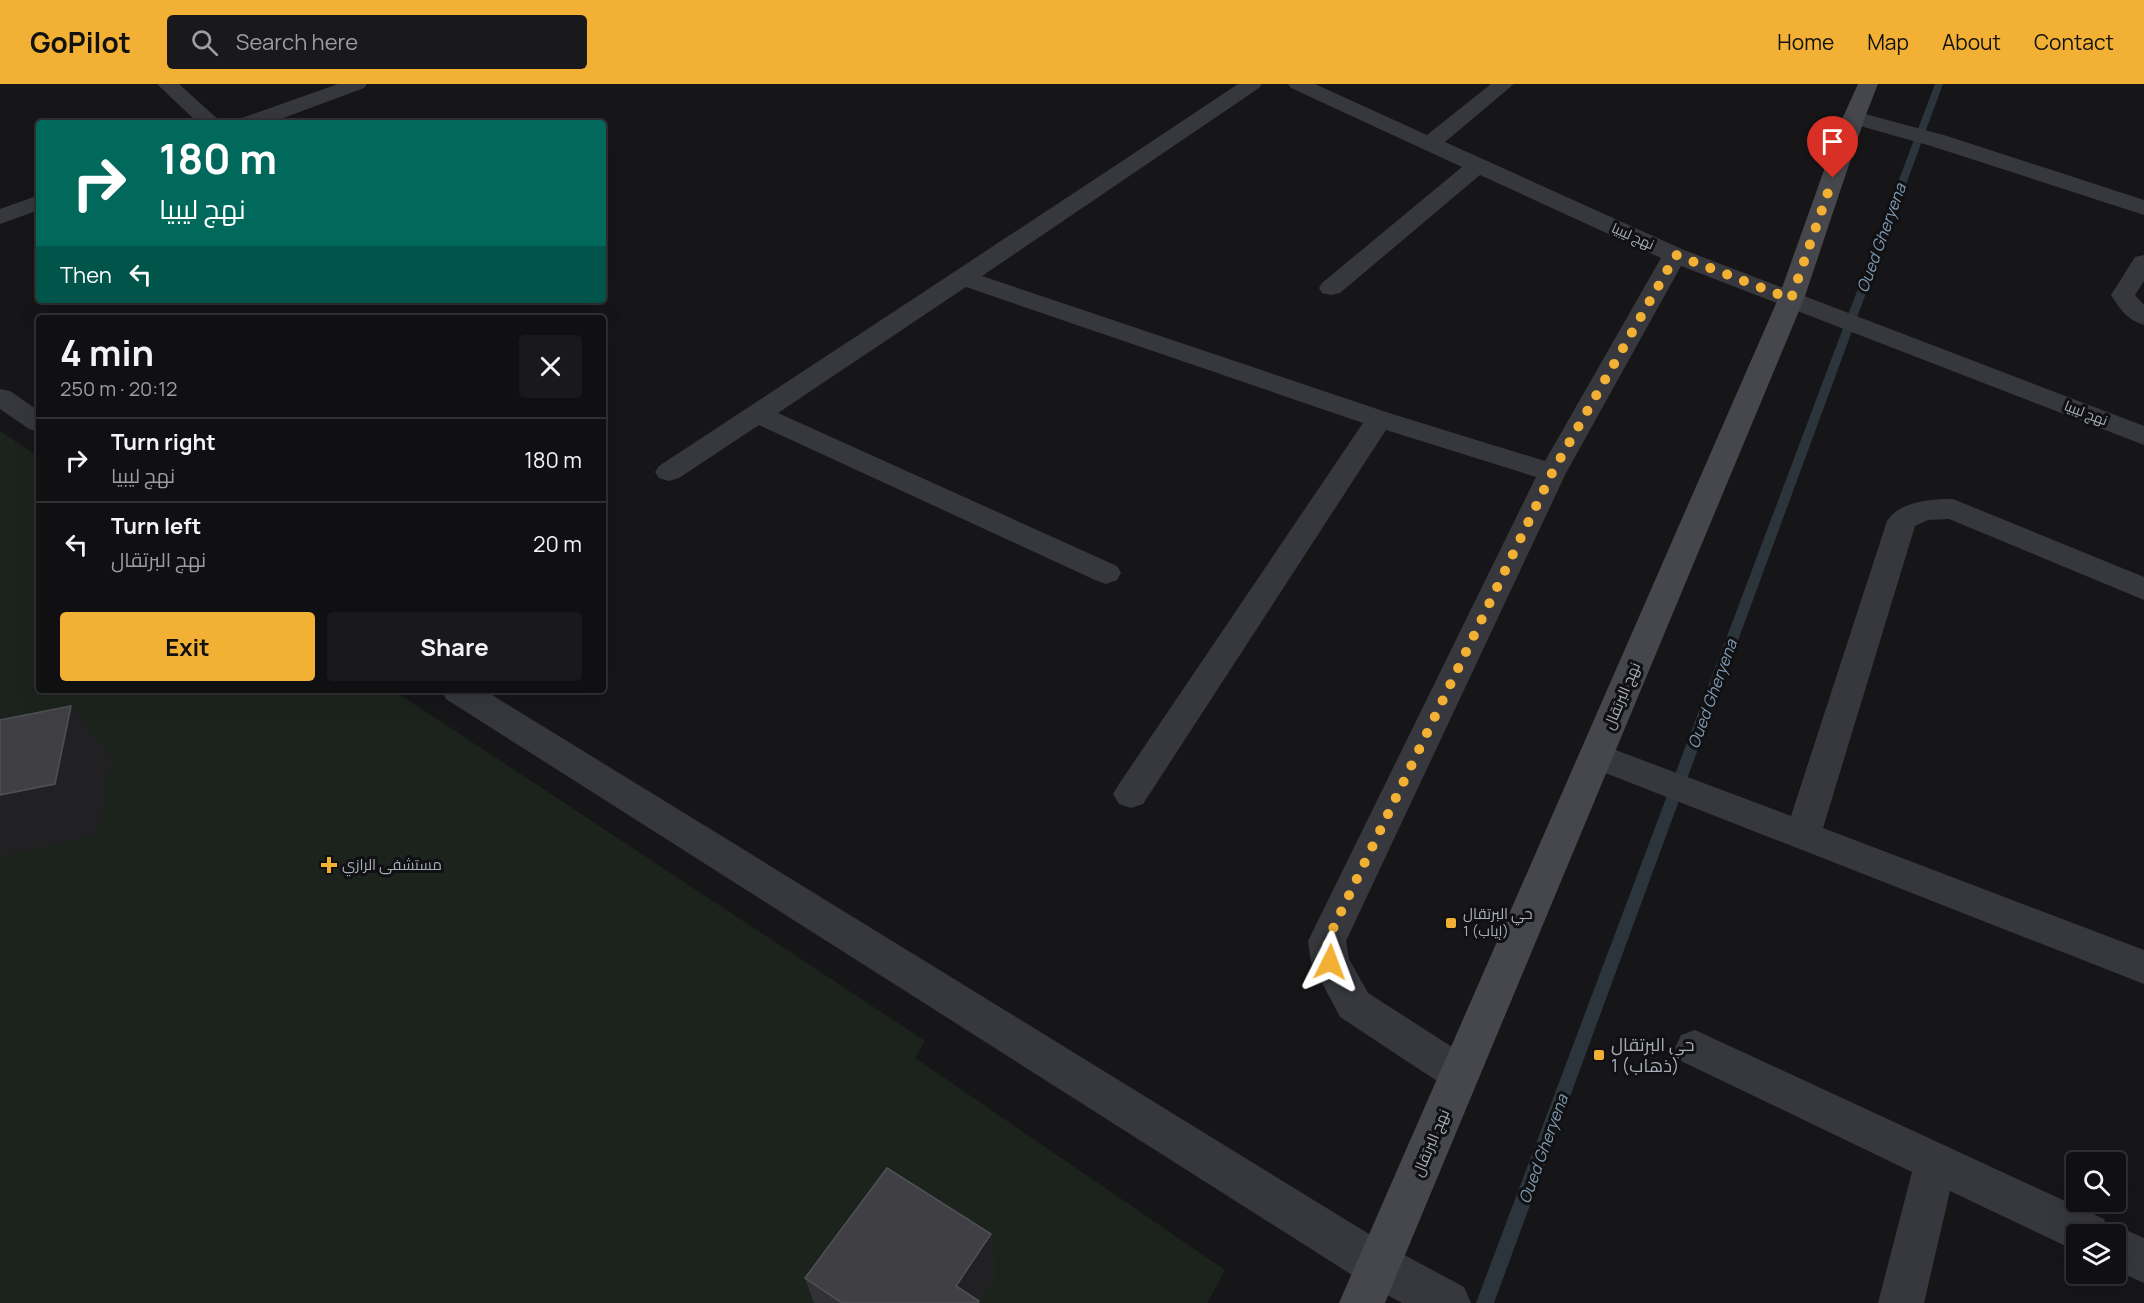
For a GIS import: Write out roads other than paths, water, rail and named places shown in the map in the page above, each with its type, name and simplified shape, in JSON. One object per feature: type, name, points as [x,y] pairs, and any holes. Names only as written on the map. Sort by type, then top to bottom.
[{"type":"street","points":[[167,84],[208,120]]},
{"type":"street","points":[[258,120],[357,84]]},
{"type":"street","points":[[669,471],[1252,84]]},
{"type":"street","name":"نهج ليبيا","points":[[1298,84],[1676,255],[2144,436]]},
{"type":"street","points":[[1429,144],[1504,84]]},
{"type":"street","name":"نهج البرتقال","points":[[1362,1303],[1597,756],[1805,305],[1854,117],[1868,84]]},
{"type":"street","points":[[1854,117],[1939,141],[2144,208]]},
{"type":"street","points":[[1331,288],[1477,166]]},
{"type":"street","points":[[0,217],[36,203]]},
{"type":"street","points":[[1460,1074],[1354,1005],[1330,962],[1327,941],[1552,473],[1676,255]]},
{"type":"street","points":[[2144,262],[2123,294],[2131,307],[2144,317]]},
{"type":"street","points":[[963,278],[1379,419],[1552,473]]},
{"type":"street","points":[[0,397],[36,421]]},
{"type":"street","points":[[756,412],[1106,573]]},
{"type":"street","points":[[1131,794],[1379,419]]},
{"type":"street","points":[[1803,835],[1902,522],[1916,511],[1931,508],[1953,509],[2144,589]]},
{"type":"street","points":[[463,693],[1379,1266],[1442,1300]]},
{"type":"street","points":[[1597,756],[2144,967]]},
{"type":"street","points":[[1695,1048],[2067,1224]]},
{"type":"street","points":[[1901,1303],[1936,1162]]},
{"type":"street","points":[[2126,1252],[2144,1261]]},
{"type":"waterway","name":"Oued Gheryena","points":[[1485,1303],[1939,84]]},
{"type":"place","name":"مستشفى الرازي","points":[[329,865]]},
{"type":"place","name":"حي البرتقال 1 (إياب)","points":[[1451,923]]},
{"type":"place","name":"حي البرتقال 1 (ذهاب)","points":[[1599,1055]]}]
